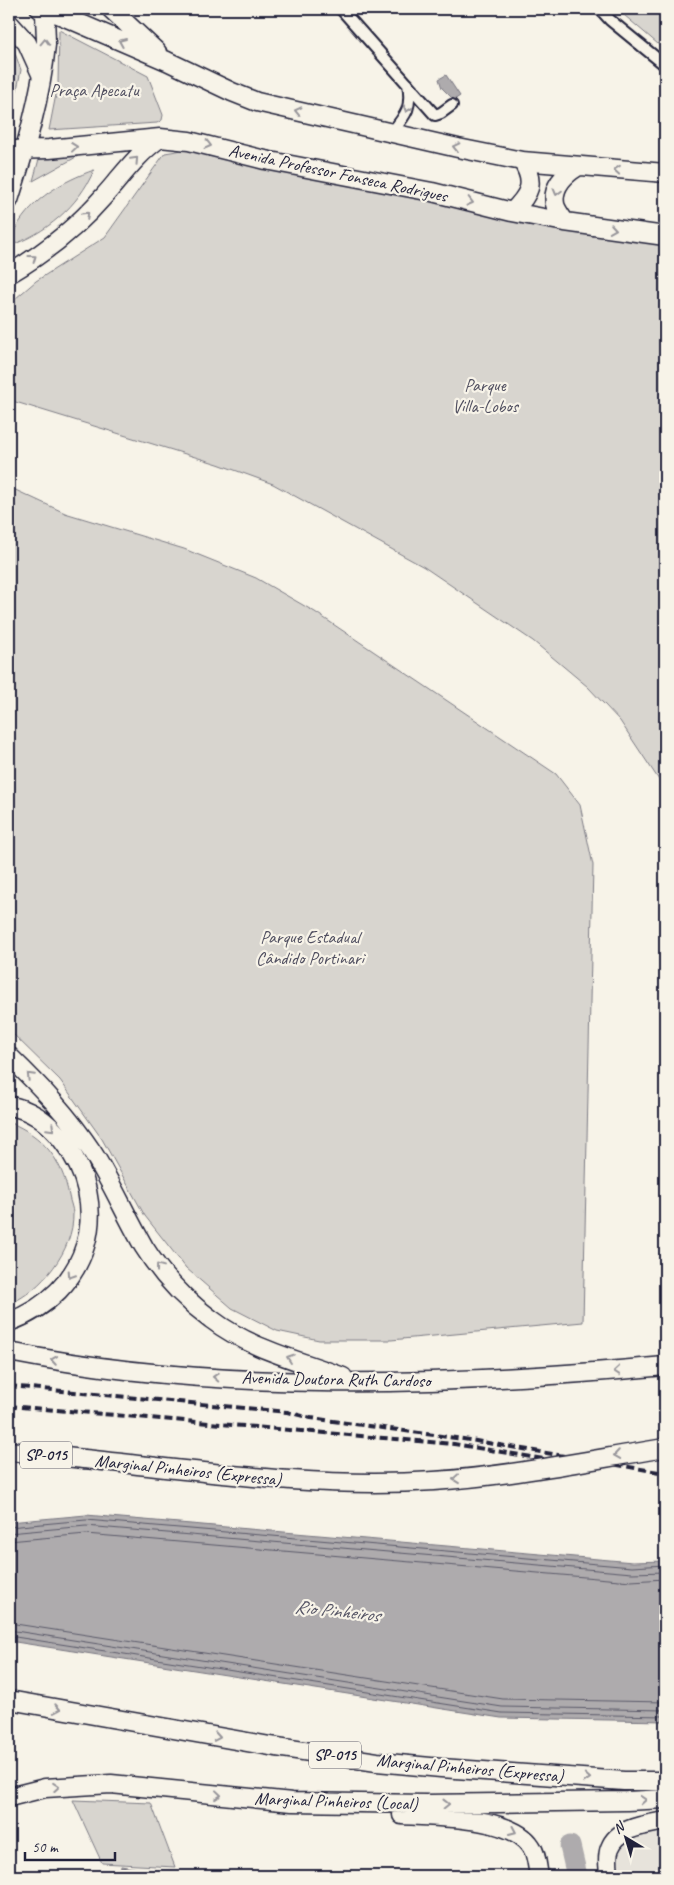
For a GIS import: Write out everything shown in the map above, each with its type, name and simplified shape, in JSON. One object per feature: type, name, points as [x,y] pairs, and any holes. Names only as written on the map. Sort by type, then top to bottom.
[{"type":"highway","points":[[9,200],[17,150],[36,108],[46,45],[42,9],[58,14],[167,61],[257,102],[522,161],[665,174]]},
{"type":"highway","points":[[111,9],[167,61]]},
{"type":"highway","points":[[9,23],[27,42],[41,74]]},
{"type":"highway","points":[[9,274],[56,241],[86,215],[145,149],[160,138]]},
{"type":"highway","name":"Avenida Professor Fonseca Rodrigues","points":[[17,150],[49,149],[160,138],[189,141],[265,160],[432,192],[512,212],[565,222],[665,236]]},
{"type":"highway","points":[[512,212],[526,198],[529,190],[530,177],[522,161]]},
{"type":"highway","points":[[565,222],[554,204],[555,196],[561,179],[577,167]]},
{"type":"highway","points":[[9,1056],[68,1117],[94,1155],[145,1248],[162,1272],[189,1301],[212,1320],[254,1345],[352,1381]]},
{"type":"highway","points":[[9,1106],[20,1108],[40,1118],[53,1129],[69,1149],[80,1168],[90,1205],[90,1226],[83,1254],[63,1286],[31,1312],[9,1322]]},
{"type":"highway","name":"Avenida Doutora Ruth Cardoso","points":[[9,1352],[94,1366],[192,1376],[274,1381],[445,1380],[555,1376],[665,1366]]},
{"type":"highway","name":"Marginal Pinheiros (Expressa)","points":[[9,1451],[296,1481],[367,1483],[433,1482],[479,1477],[665,1448]]},
{"type":"highway","name":"Marginal Pinheiros (Expressa)","points":[[9,1700],[270,1746],[377,1762],[442,1768],[665,1781]]},
{"type":"highway","name":"Marginal Pinheiros (Local)","points":[[9,1797],[45,1788],[111,1784],[292,1802],[426,1804],[665,1799]]},
{"type":"highway","points":[[292,1802],[327,1810],[454,1818],[482,1822],[511,1830],[520,1834],[532,1847],[539,1876]]},
{"type":"highway","points":[[609,1876],[608,1858],[610,1848],[617,1838],[637,1826],[665,1821]]},
{"type":"street","points":[[341,9],[435,114],[441,113],[452,105]]},
{"type":"street","points":[[600,9],[610,20],[665,66]]},
{"type":"street","points":[[392,132],[407,113],[410,101],[408,83]]},
{"type":"shaded area","points":[[665,1830],[665,1876],[620,1876],[617,1858],[622,1846],[633,1835]]},
{"type":"green space","points":[[617,9],[665,14],[665,50]]},
{"type":"green space","name":"Praça Apecatu","points":[[59,30],[148,76],[163,115],[162,120],[157,123],[49,130],[58,84]]},
{"type":"green space","name":"Praça Apecatu","points":[[9,45],[13,48],[21,70],[9,129]]},
{"type":"green space","name":"Parque Villa-Lobos","points":[[194,148],[665,243],[665,789],[620,721],[588,687],[533,641],[424,567],[273,484],[218,464],[9,400],[9,304],[36,281],[105,237],[165,153]]},
{"type":"green space","points":[[78,156],[33,181],[39,159]]},
{"type":"green space","points":[[94,170],[88,183],[70,207],[59,217],[35,234],[9,246],[11,237],[23,217],[40,199],[71,179]]},
{"type":"green space","name":"Parque Estadual Cândido Portinari","points":[[9,487],[65,513],[184,549],[256,578],[315,612],[556,774],[580,805],[593,865],[583,1322],[391,1340],[319,1340],[277,1331],[232,1308],[186,1268],[145,1216],[102,1139],[60,1080],[9,1030]]},
{"type":"green space","points":[[9,1122],[32,1134],[49,1150],[56,1160],[66,1183],[73,1214],[72,1228],[68,1241],[62,1255],[53,1268],[33,1290],[9,1304]]},
{"type":"green space","points":[[73,1800],[151,1803],[175,1867],[102,1863]]},
{"type":"water","points":[[446,75],[460,96],[454,100],[442,88],[439,79]]},
{"type":"water","name":"Rio Pinheiros","points":[[86,1515],[633,1562],[665,1561],[665,1721],[501,1718],[9,1641],[9,1522]]},
{"type":"water","points":[[121,1866],[164,1873],[164,1876],[119,1876]]},
{"type":"waterway","points":[[570,1846],[577,1876]]},
{"type":"railway","points":[[9,1386],[287,1412],[311,1418],[470,1440],[665,1473]]},
{"type":"railway","points":[[9,1406],[454,1444],[561,1462]]}]
